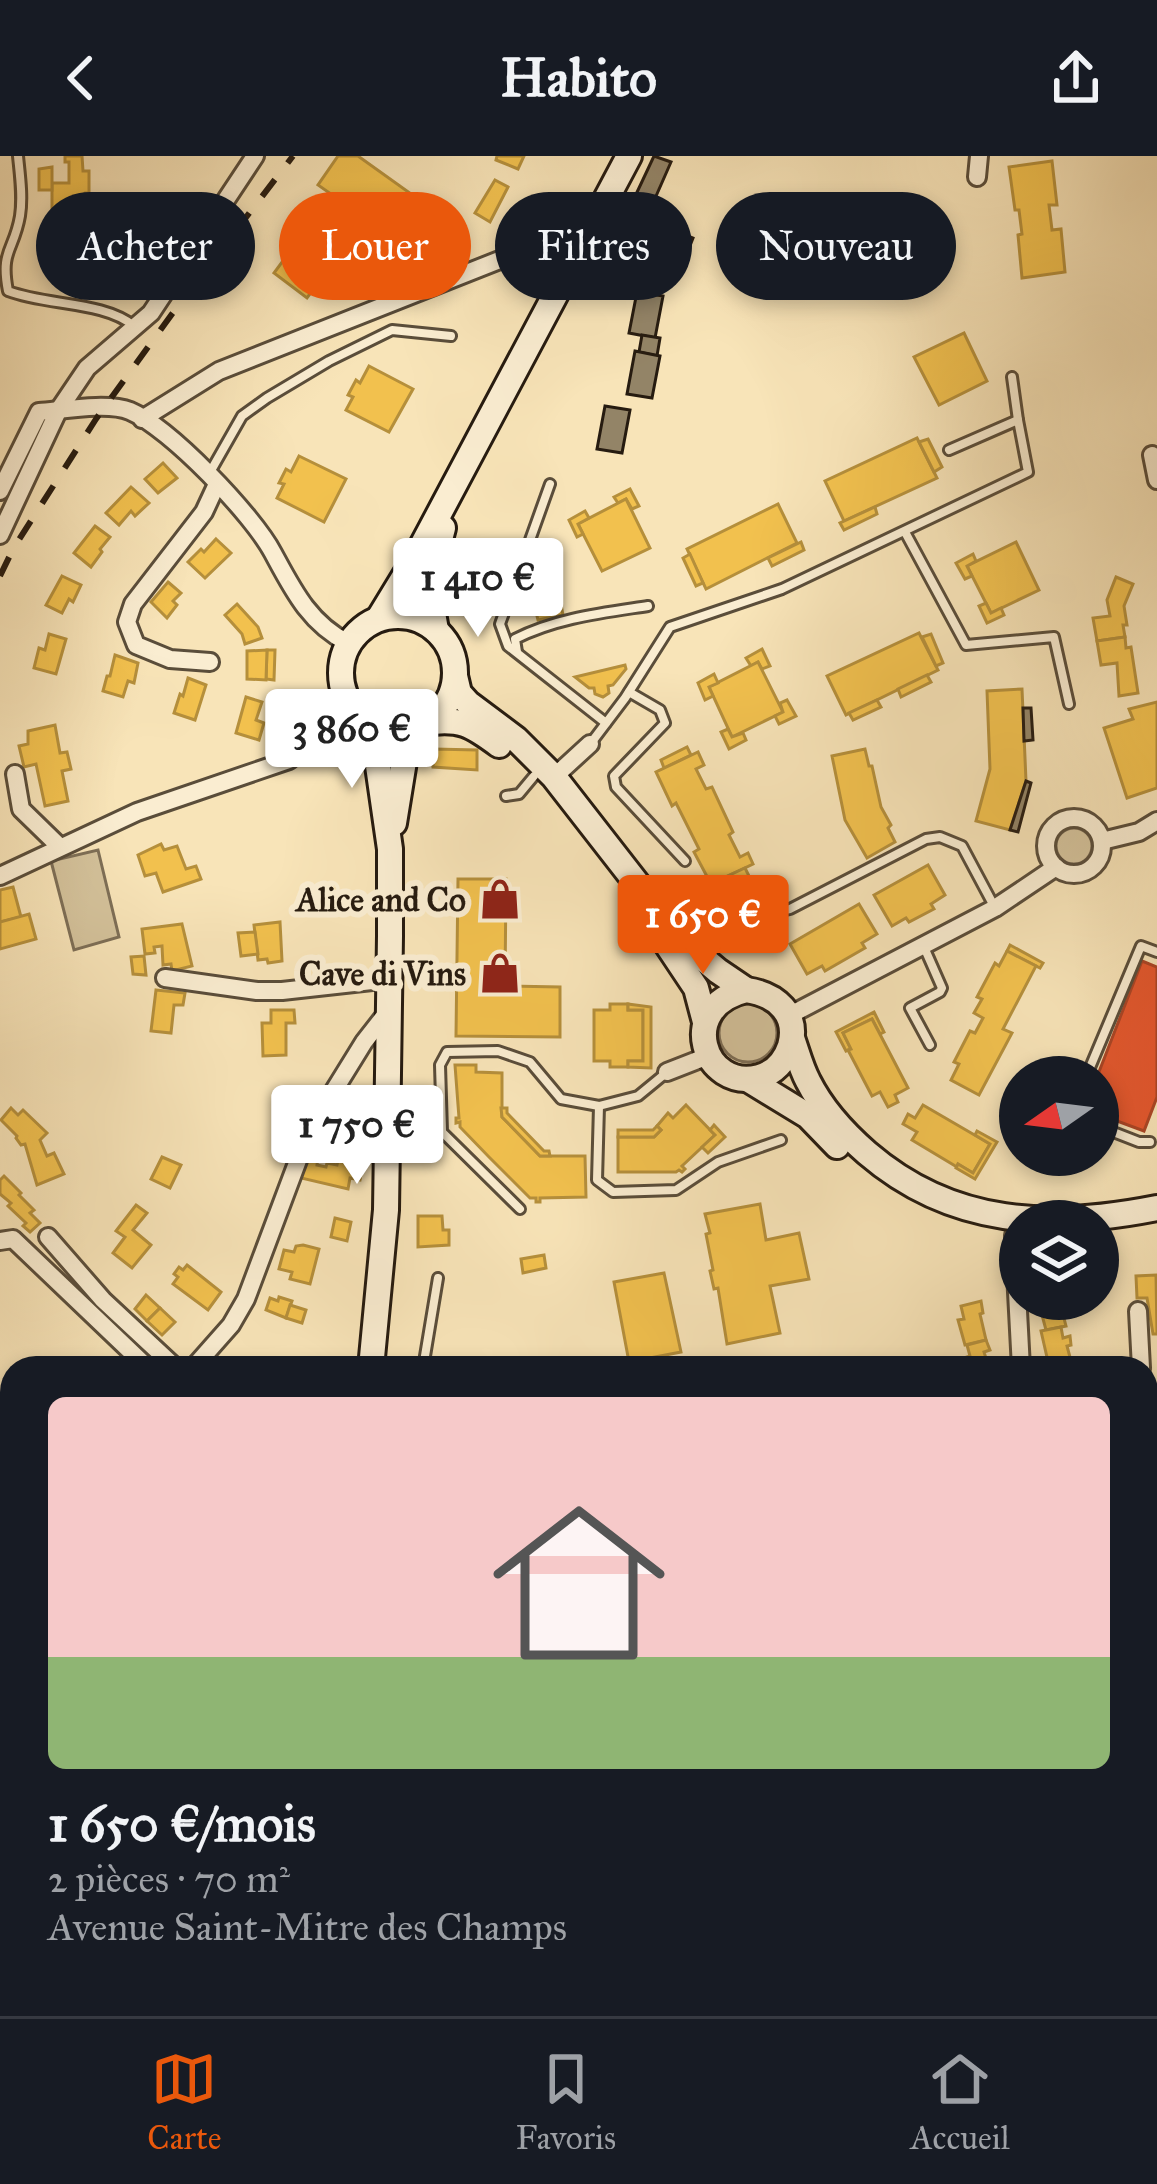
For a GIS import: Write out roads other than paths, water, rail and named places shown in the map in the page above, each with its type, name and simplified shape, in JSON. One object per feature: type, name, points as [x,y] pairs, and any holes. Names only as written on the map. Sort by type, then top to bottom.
[{"type":"street","points":[[0,535],[58,411],[87,368],[151,313],[255,156]]},
{"type":"street","points":[[609,192],[628,156]]},
{"type":"street","points":[[976,177],[979,156]]},
{"type":"street","points":[[142,419],[219,371],[495,261]]},
{"type":"street","points":[[551,300],[398,591],[379,618],[356,632],[348,644],[340,676],[344,693],[352,708],[372,724],[400,730],[447,719],[470,725],[544,777],[681,940],[746,990]]},
{"type":"street","points":[[0,491],[39,412],[127,409],[186,454],[253,522],[302,606],[348,644]]},
{"type":"street","points":[[1152,455],[1157,480]]},
{"type":"street","points":[[210,662],[170,659],[136,645],[127,622],[133,604],[204,512],[213,480]]},
{"type":"street","points":[[436,630],[430,602],[432,565],[454,485]]},
{"type":"street","points":[[379,618],[409,616],[436,630],[447,643],[459,692],[516,739],[669,946],[697,988],[705,1022]]},
{"type":"street","points":[[390,849],[405,755],[420,725],[445,705],[455,676]]},
{"type":"street","points":[[0,876],[137,812],[289,760],[352,708]]},
{"type":"street","points":[[372,724],[390,849],[386,1210],[372,1356]]},
{"type":"street","points":[[544,777],[590,744]]},
{"type":"street","points":[[14,775],[21,809],[60,847]]},
{"type":"street","points":[[1065,819],[1083,819],[1102,841],[1092,867],[1077,873],[1056,867],[1047,849],[1051,831],[1065,819]]},
{"type":"street","points":[[1102,841],[1139,832],[1157,821]]},
{"type":"street","points":[[749,1080],[769,1074],[786,1058],[791,1026],[995,908],[1056,867]]},
{"type":"street","points":[[165,978],[257,991],[390,979]]},
{"type":"street","points":[[999,1232],[965,1224],[877,1180],[808,1116],[749,1080],[723,1071],[708,1055],[703,1036],[713,1006],[729,994],[746,990],[761,992],[781,1004],[807,1080],[832,1118],[908,1184],[939,1200],[1011,1218],[1047,1221],[1157,1208]]},
{"type":"street","points":[[204,1356],[246,1299],[309,1131],[389,1010]]},
{"type":"street","points":[[667,1072],[708,1055]]},
{"type":"street","points":[[1119,1230],[1157,1224]]},
{"type":"street","points":[[48,1237],[103,1300],[163,1356]]},
{"type":"street","points":[[0,1240],[13,1239],[135,1356]]},
{"type":"street","points":[[1138,1311],[1140,1356]]},
{"type":"street","points":[[1020,1320],[1022,1356]]},
{"type":"lane","points":[[18,156],[20,220],[3,257],[4,292],[120,314],[135,327]]},
{"type":"lane","points":[[213,480],[242,416],[267,398],[392,330],[451,336]]},
{"type":"lane","points":[[590,744],[670,627],[782,589],[1028,472],[1012,377]]},
{"type":"lane","points":[[950,450],[1018,421]]},
{"type":"lane","points":[[550,484],[500,624],[508,646],[606,723]]},
{"type":"lane","points":[[904,532],[966,645],[1054,637],[1069,704]]},
{"type":"lane","points":[[517,653],[514,640],[538,627],[648,605]]},
{"type":"lane","points":[[629,692],[660,710],[664,723],[614,776],[616,787],[685,861]]},
{"type":"lane","points":[[506,796],[519,794],[544,777]]},
{"type":"lane","points":[[721,924],[790,909],[926,839],[940,837],[962,845],[995,908]]},
{"type":"lane","points":[[923,946],[942,988],[910,1008],[930,1045]]},
{"type":"lane","points":[[1095,1056],[1141,946],[1157,952]]},
{"type":"lane","points":[[520,1208],[442,1132],[440,1065],[448,1052],[499,1051],[530,1062],[561,1099],[599,1106],[638,1096],[667,1072]]},
{"type":"lane","points":[[599,1106],[597,1180],[613,1192],[676,1190],[718,1162],[781,1140]]},
{"type":"lane","points":[[1119,1134],[1150,1142]]},
{"type":"lane","points":[[425,1356],[438,1278]]},
{"type":"railway","points":[[0,576],[96,419],[293,156]]},
{"type":"place","name":"Alice and Co","points":[[500,899]]},
{"type":"place","name":"Cave di Vins","points":[[500,973]]}]
